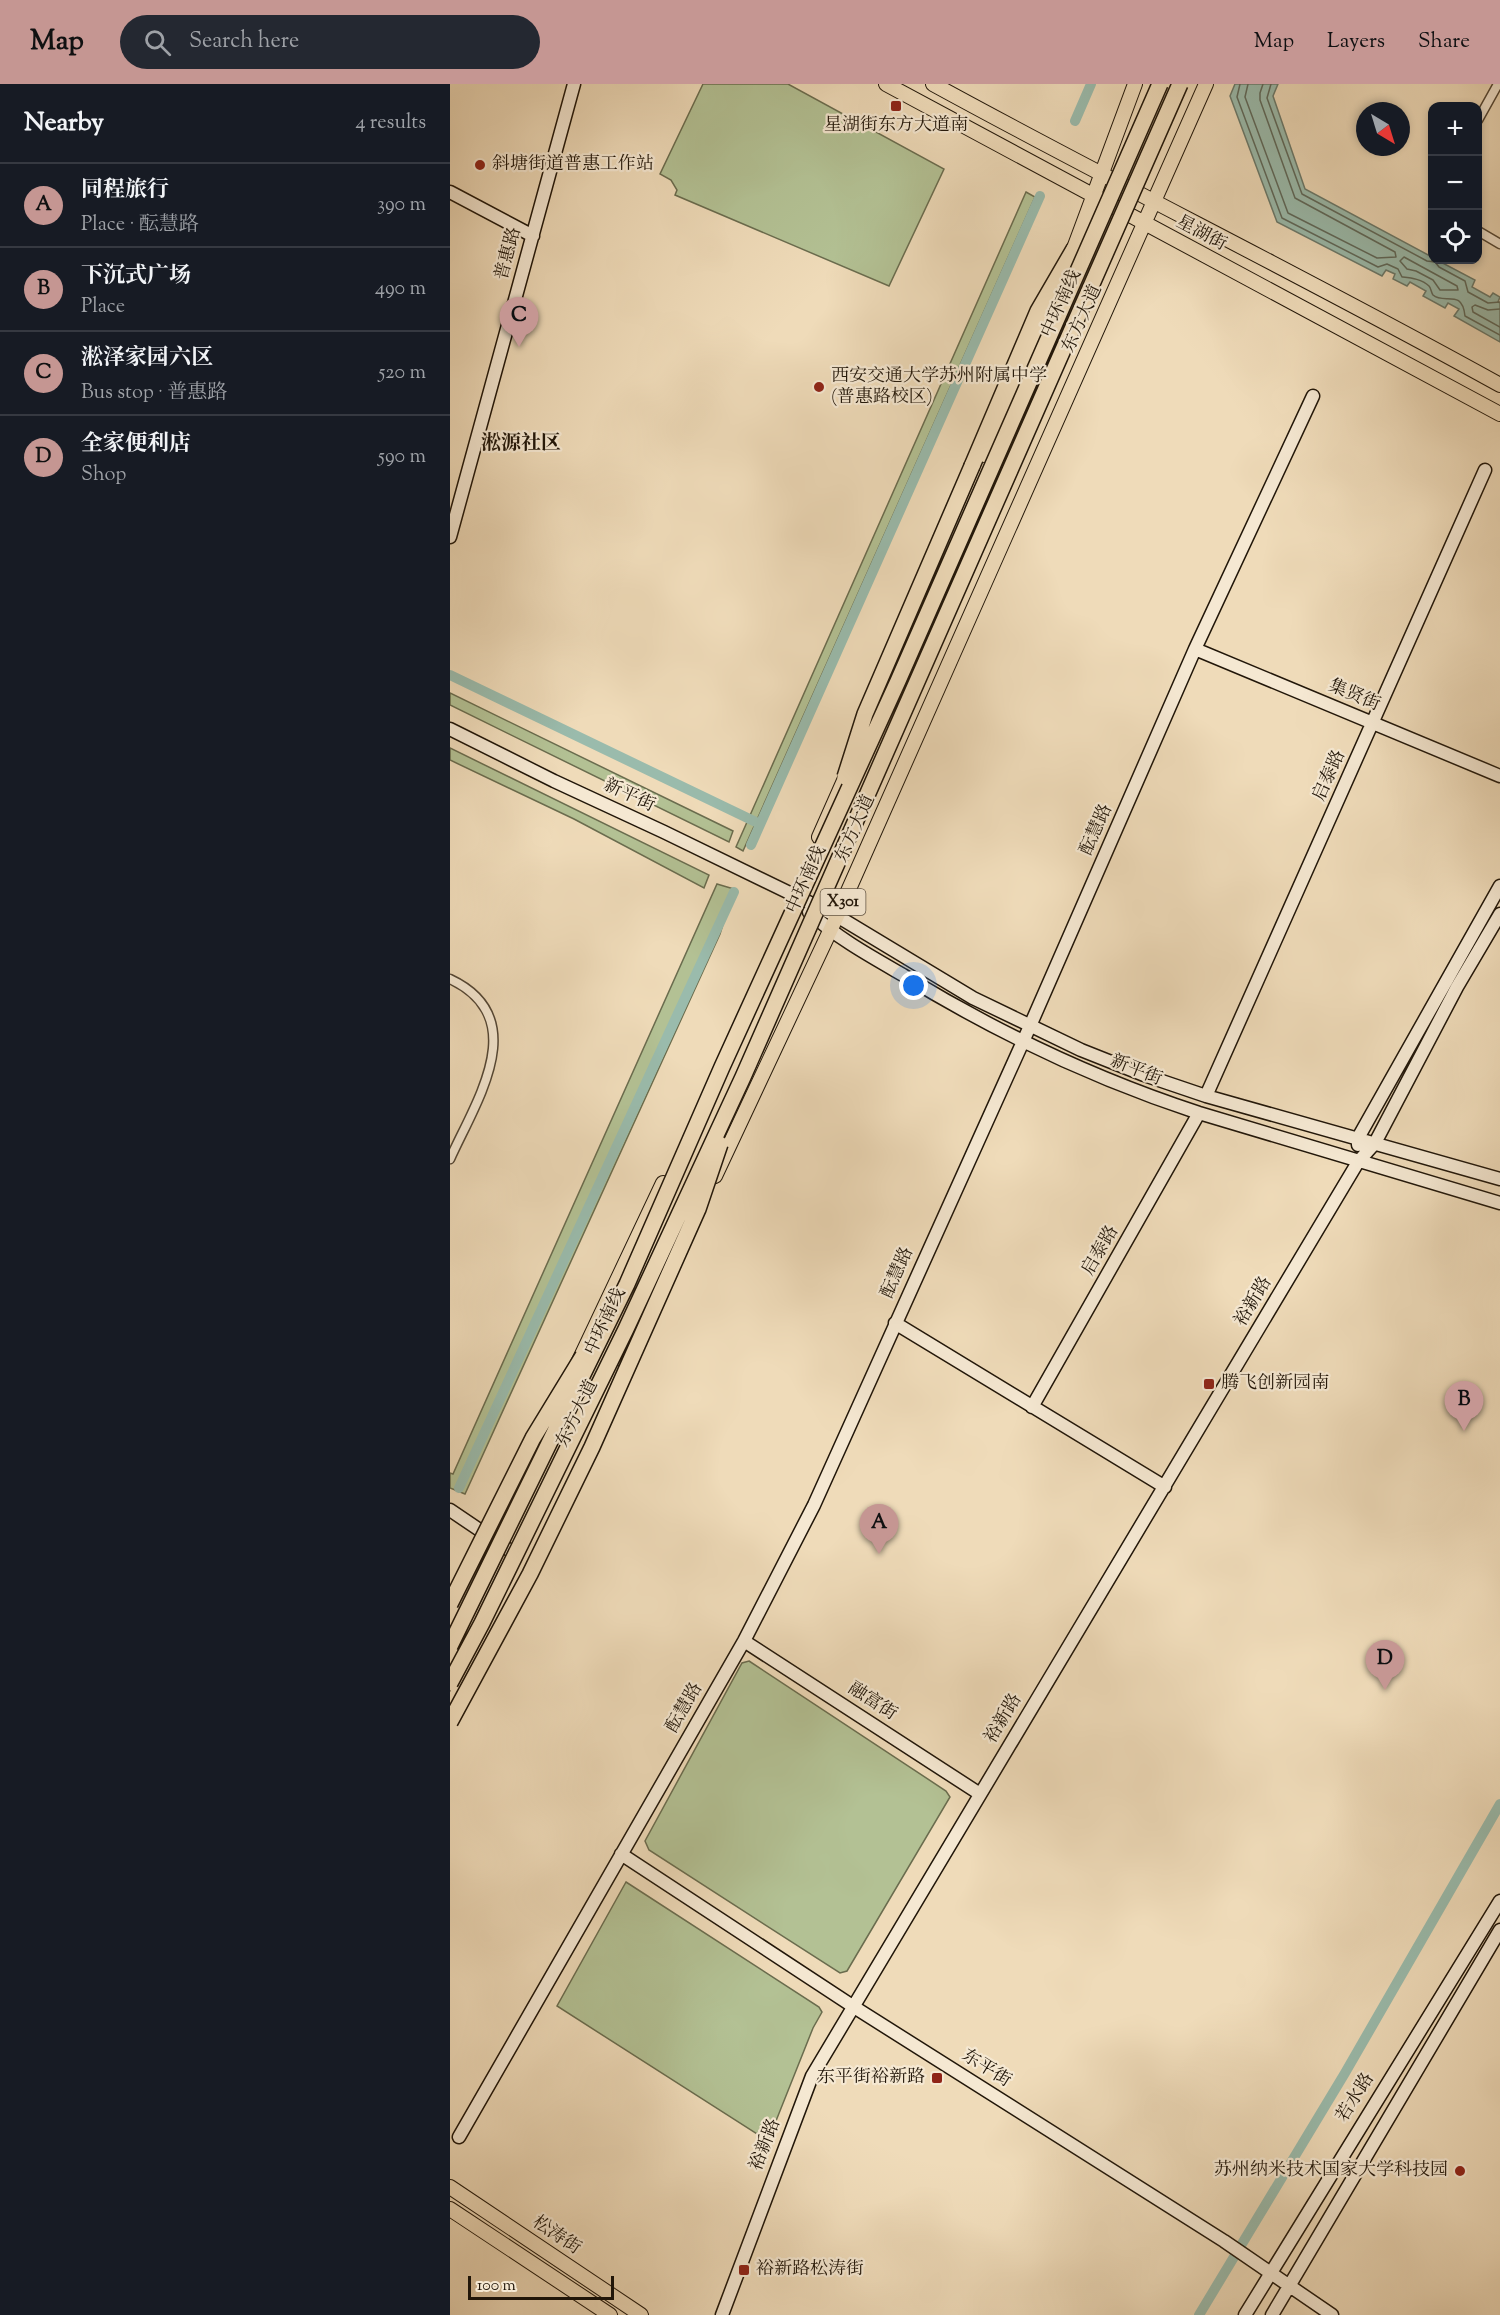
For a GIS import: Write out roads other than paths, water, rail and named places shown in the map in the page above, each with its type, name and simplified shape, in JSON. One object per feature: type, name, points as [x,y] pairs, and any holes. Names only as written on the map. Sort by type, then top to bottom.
[{"type":"highway","name":"中环南线","points":[[450,1646],[627,1284],[823,843],[898,681],[1160,84]]},
{"type":"highway","name":"中环南线","points":[[450,1683],[482,1623],[626,1329],[743,1077],[1179,84]]},
{"type":"highway","points":[[823,843],[865,714],[1038,311],[1074,249]]},
{"type":"highway","points":[[450,1722],[530,1574],[636,1349],[698,1209],[743,1077]]},
{"type":"highway","points":[[450,1604],[533,1438],[627,1284]]},
{"type":"main road","name":"星湖街","points":[[886,84],[1500,414]]},
{"type":"main road","name":"星湖街","points":[[933,84],[1045,146],[1395,327],[1500,385]]},
{"type":"main road","name":"东方大道","points":[[450,1618],[491,1540],[628,1261],[793,896],[1074,249],[1094,197],[1100,173],[1135,84]]},
{"type":"main road","name":"东方大道","points":[[450,1707],[526,1562],[748,1109],[837,916],[1206,84]]},
{"type":"main road","name":"松涛街","points":[[450,2187],[641,2315]]},
{"type":"main road","name":"松涛街","points":[[450,2210],[610,2315]]},
{"type":"street","name":"普惠路","points":[[450,537],[574,84]]},
{"type":"street","points":[[1482,113],[1498,84]]},
{"type":"street","points":[[450,192],[533,236]]},
{"type":"street","points":[[1482,233],[1500,244]]},
{"type":"street","name":"酝慧路","points":[[459,2137],[744,1641],[814,1505],[1030,1026],[1195,650],[1313,396]]},
{"type":"street","name":"启泰路","points":[[1206,1096],[1485,470]]},
{"type":"street","name":"集贤街","points":[[1195,650],[1500,776]]},
{"type":"street","name":"新平街","points":[[450,729],[837,916],[973,998],[1081,1050],[1144,1076],[1206,1096],[1500,1179]]},
{"type":"street","points":[[1358,1161],[1358,1138],[1500,886]]},
{"type":"street","name":"新平街","points":[[793,896],[829,931],[961,1011],[1153,1098],[1500,1203]]},
{"type":"street","name":"裕新路","points":[[722,2315],[812,2076],[1358,1161],[1375,1143],[1457,987],[1500,914]]},
{"type":"street","points":[[450,979],[468,989],[484,1006],[495,1039],[488,1075],[450,1159]]},
{"type":"street","name":"启泰路","points":[[1032,1407],[1199,1113]]},
{"type":"street","points":[[895,1323],[1165,1487]]},
{"type":"street","points":[[450,1510],[526,1562]]},
{"type":"street","name":"融富街","points":[[744,1641],[980,1794]]},
{"type":"street","name":"东平街","points":[[621,1854],[855,2007],[1271,2271],[1288,2287],[1332,2315]]},
{"type":"street","name":"若水路","points":[[1245,2315],[1500,1901]]},
{"type":"street","name":"若水路","points":[[1272,2315],[1500,1930]]},
{"type":"water","points":[[1235,84],[1278,84],[1273,96],[1305,189],[1428,255],[1428,264],[1445,264],[1475,280],[1472,287],[1490,297],[1493,293],[1500,297],[1498,302],[1500,303],[1500,342],[1454,316],[1459,309],[1448,303],[1445,308],[1423,296],[1426,291],[1410,282],[1407,286],[1393,279],[1395,274],[1386,270],[1382,276],[1277,222],[1230,96]]},
{"type":"waterway","points":[[1075,121],[1091,84]]},
{"type":"waterway","points":[[751,845],[1040,196]]},
{"type":"waterway","points":[[450,675],[760,824]]},
{"type":"waterway","points":[[459,1488],[734,892]]},
{"type":"waterway","points":[[1199,2315],[1345,2073],[1500,1804]]},
{"type":"place","name":"星湖街东方大道南","points":[[896,106]]},
{"type":"place","name":"斜塘街道普惠工作站","points":[[480,165]]},
{"type":"place","name":"淞泽家园六区","points":[[519,347]]},
{"type":"place","name":"西安交通大学苏州附属中学 (普惠路校区)","points":[[819,387]]},
{"type":"place","name":"腾飞创新园南","points":[[1209,1384]]},
{"type":"place","name":"下沉式广场","points":[[1464,1431]]},
{"type":"place","name":"同程旅行","points":[[879,1554]]},
{"type":"place","name":"全家便利店","points":[[1385,1690]]},
{"type":"place","name":"东平街裕新路","points":[[937,2078]]},
{"type":"place","name":"苏州纳米技术国家大学科技园","points":[[1460,2171]]},
{"type":"place","name":"裕新路松涛街","points":[[744,2270]]},
{"type":"district","name":"淞源社区","points":[[521,444]]}]
